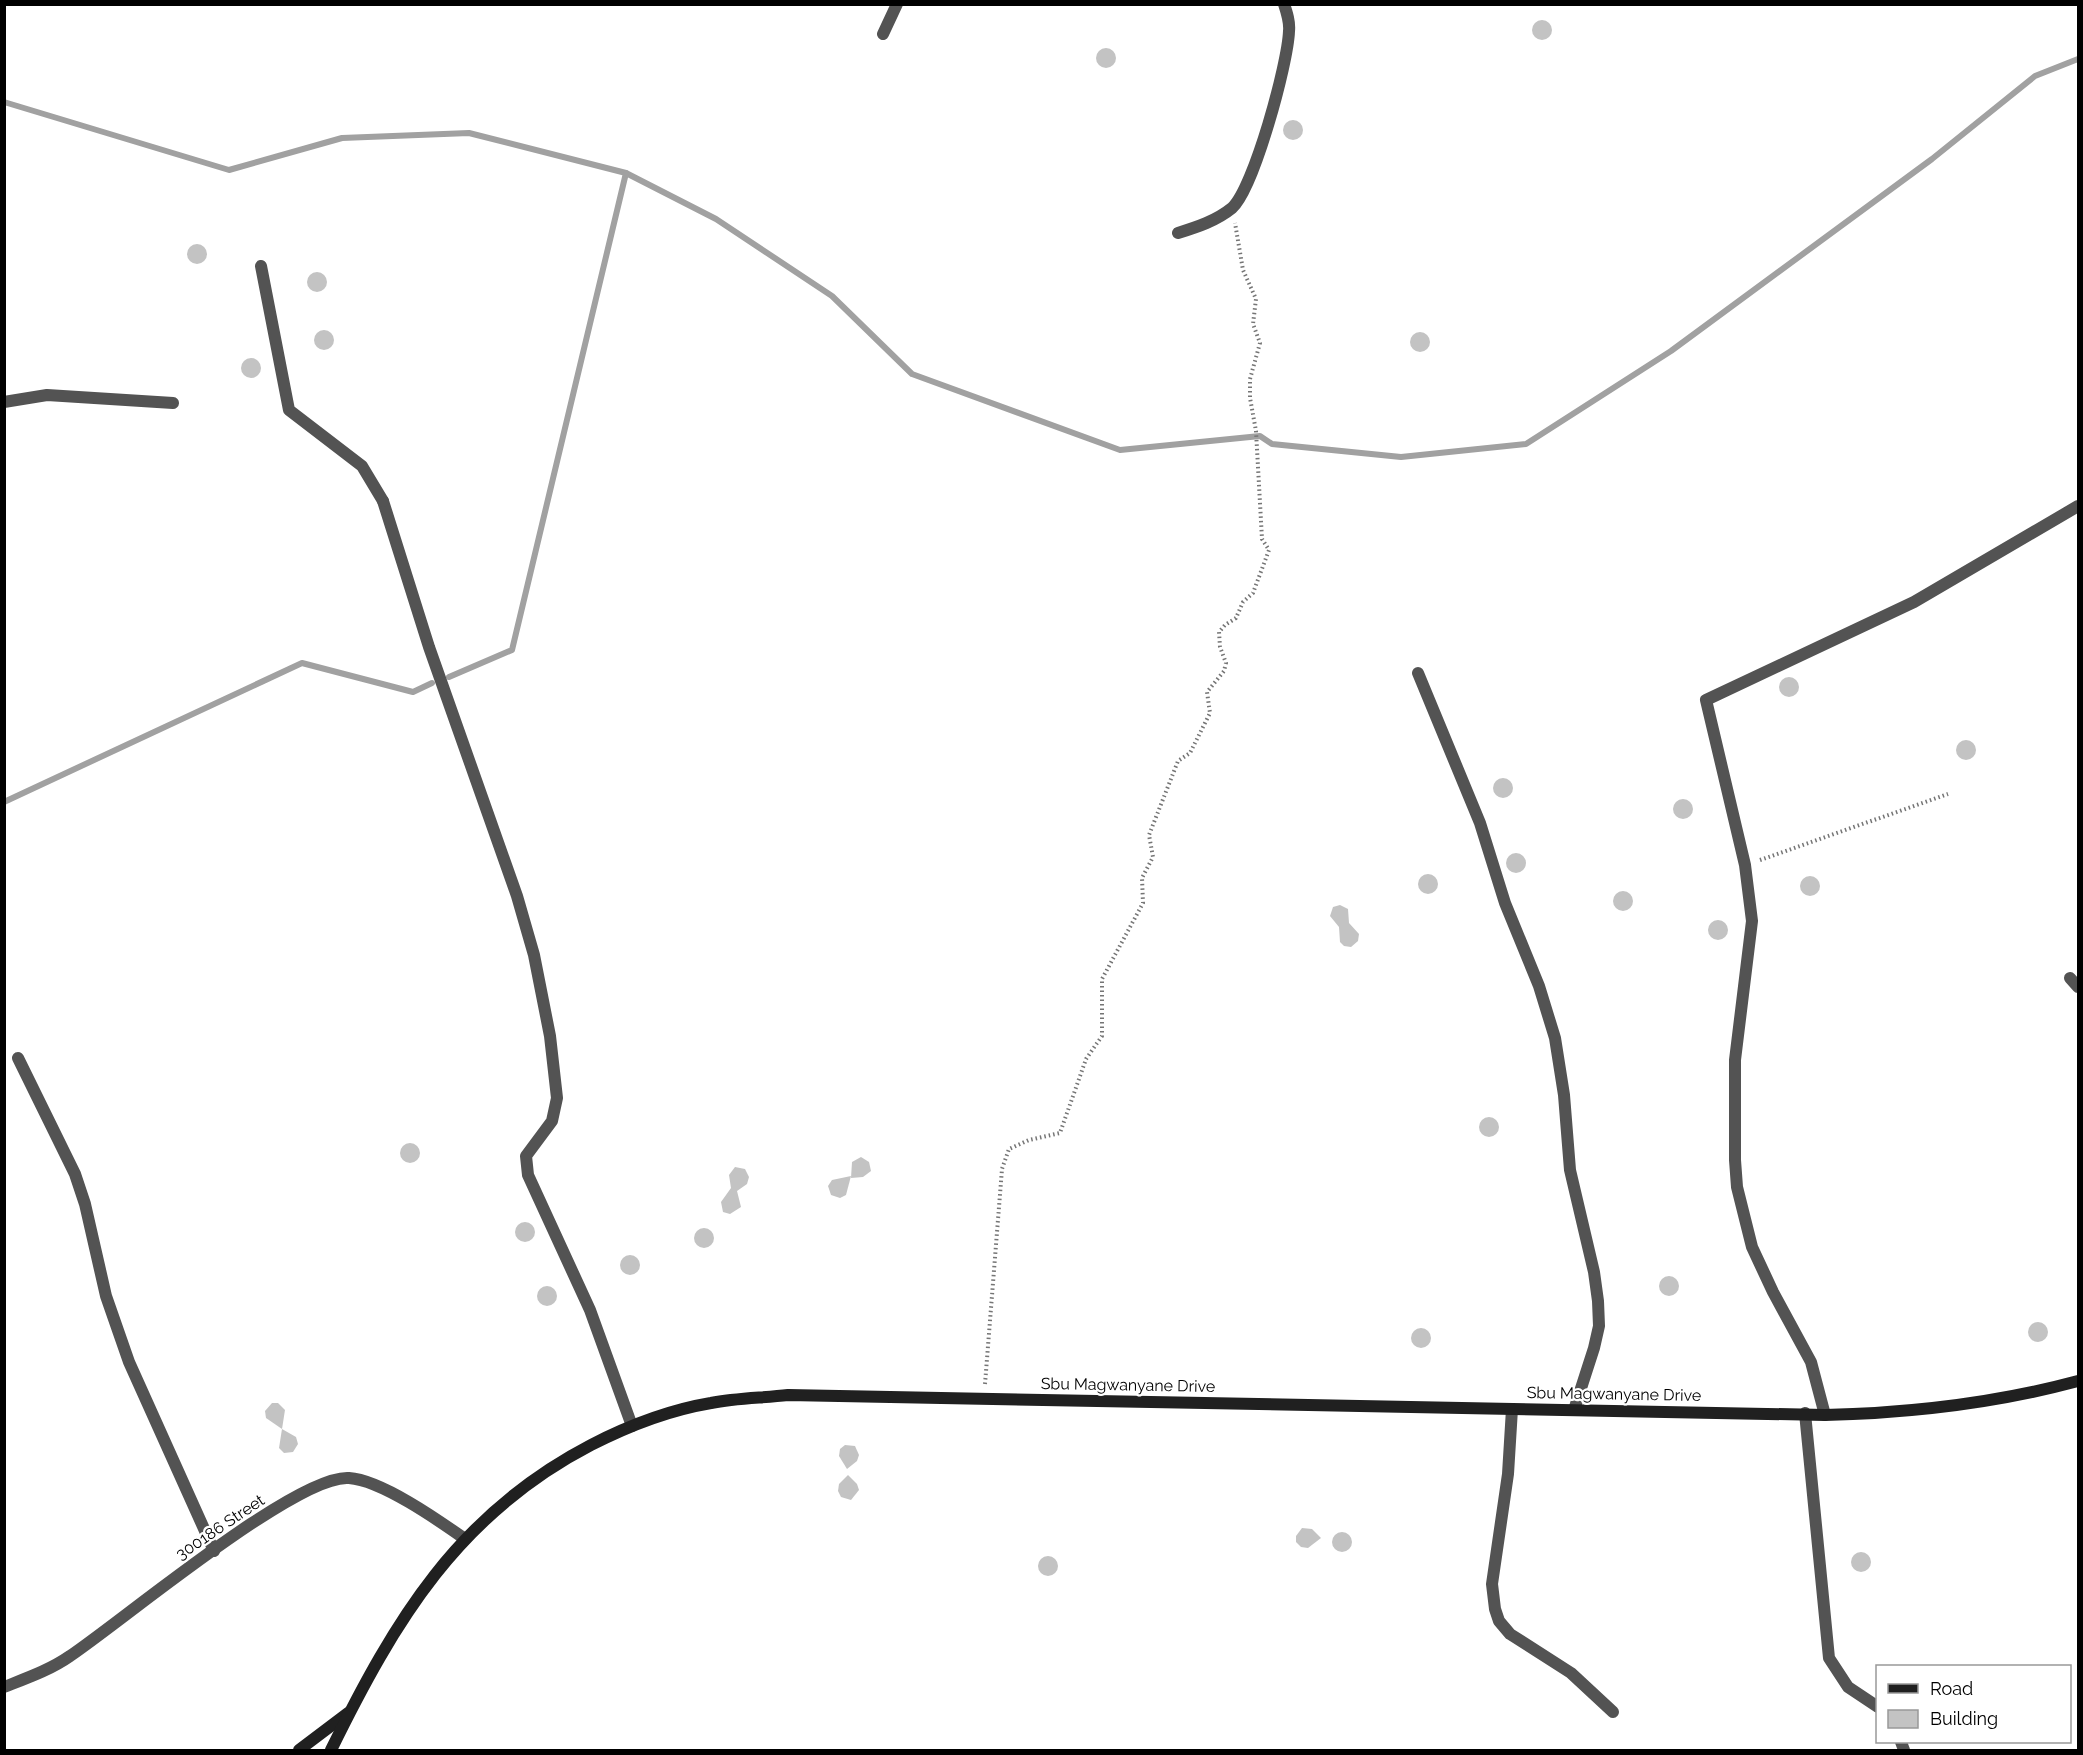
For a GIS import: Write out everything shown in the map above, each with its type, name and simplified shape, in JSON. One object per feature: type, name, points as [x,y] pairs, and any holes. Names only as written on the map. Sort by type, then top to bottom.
[{"type":"main road","name":"Sbu Magwanyane Drive","points":[[331,1750],[394,1632],[433,1576],[465,1539],[512,1494],[558,1462],[632,1426],[710,1403],[788,1395],[1825,1415],[1898,1413],[2040,1392],[2079,1381]]},
{"type":"main road","points":[[299,1750],[350,1712]]},
{"type":"street","points":[[883,34],[897,4]]},
{"type":"street","points":[[1178,233],[1214,220],[1233,207],[1243,194],[1254,171],[1285,56],[1289,31],[1284,4]]},
{"type":"street","points":[[261,266],[289,410],[362,466],[383,501],[429,647],[517,896],[534,955],[550,1036],[557,1098],[552,1121],[530,1147],[525,1162],[560,1249],[590,1310],[632,1426]]},
{"type":"street","points":[[4,402],[47,395],[173,403]]},
{"type":"street","points":[[1825,1415],[1811,1362],[1773,1292],[1752,1247],[1737,1187],[1735,1060],[1752,921],[1745,865],[1706,700],[1914,602],[2079,506]]},
{"type":"street","points":[[1418,673],[1480,823],[1505,903],[1539,986],[1555,1038],[1564,1095],[1570,1170],[1594,1272],[1598,1301],[1599,1326],[1574,1410]]},
{"type":"street","points":[[18,1058],[75,1174],[85,1203],[106,1296],[129,1362],[214,1551]]},
{"type":"street","points":[[1512,1409],[1508,1474],[1492,1584],[1495,1609],[1499,1621],[1510,1634],[1571,1673],[1613,1712]]},
{"type":"street","points":[[1806,1413],[1829,1658],[1848,1688],[1876,1706]]},
{"type":"street","name":"300186 Street","points":[[4,1687],[68,1658],[162,1586],[280,1506],[311,1489],[338,1479],[348,1478],[391,1494],[430,1515],[465,1539]]},
{"type":"path","points":[[984,1399],[1002,1169],[1009,1149],[1029,1140],[1060,1133],[1086,1059],[1101,1036],[1102,980],[1143,903],[1142,878],[1153,857],[1149,835],[1178,761],[1190,753],[1210,713],[1207,692],[1224,671],[1226,663],[1220,647],[1220,632],[1225,624],[1236,618],[1243,602],[1253,593],[1269,550],[1262,539],[1263,519],[1258,505],[1256,431],[1250,398],[1250,379],[1260,344],[1253,324],[1256,299],[1243,270],[1233,207]]},
{"type":"path","points":[[1745,865],[1948,794]]},
{"type":"building","points":[[1542,20],[1549,23],[1552,30],[1549,37],[1542,40],[1535,37],[1532,30],[1535,23]]},
{"type":"building","points":[[1106,48],[1113,51],[1116,58],[1113,65],[1106,68],[1099,65],[1096,58],[1099,51]]},
{"type":"building","points":[[1293,120],[1300,123],[1303,130],[1300,137],[1293,140],[1286,137],[1283,130],[1286,123]]},
{"type":"building","points":[[197,244],[204,247],[207,254],[204,261],[197,264],[190,261],[187,254],[190,247]]},
{"type":"building","points":[[317,272],[324,275],[327,282],[324,289],[317,292],[310,289],[307,282],[310,275]]},
{"type":"building","points":[[324,330],[331,333],[334,340],[331,347],[324,350],[317,347],[314,340],[317,333]]},
{"type":"building","points":[[1420,332],[1427,335],[1430,342],[1427,349],[1420,352],[1413,349],[1410,342],[1413,335]]},
{"type":"building","points":[[251,358],[258,361],[261,368],[258,375],[251,378],[244,375],[241,368],[244,361]]},
{"type":"building","points":[[1789,677],[1796,680],[1799,687],[1796,694],[1789,697],[1782,694],[1779,687],[1782,680]]},
{"type":"building","points":[[1966,740],[1973,743],[1976,750],[1973,757],[1966,760],[1959,757],[1956,750],[1959,743]]},
{"type":"building","points":[[1503,778],[1510,781],[1513,788],[1510,795],[1503,798],[1496,795],[1493,788],[1496,781]]},
{"type":"building","points":[[1683,799],[1690,802],[1693,809],[1690,816],[1683,819],[1676,816],[1673,809],[1676,802]]},
{"type":"building","points":[[1516,853],[1523,856],[1526,863],[1523,870],[1516,873],[1509,870],[1506,863],[1509,856]]},
{"type":"building","points":[[1428,874],[1435,877],[1438,884],[1435,891],[1428,894],[1421,891],[1418,884],[1421,877]]},
{"type":"building","points":[[1810,876],[1817,879],[1820,886],[1817,893],[1810,896],[1803,893],[1800,886],[1803,879]]},
{"type":"building","points":[[1623,891],[1630,894],[1633,901],[1630,908],[1623,911],[1616,908],[1613,901],[1616,894]]},
{"type":"building","points":[[1340,905],[1348,909],[1349,923],[1359,934],[1358,941],[1351,947],[1344,946],[1340,942],[1339,927],[1330,916],[1333,907]]},
{"type":"building","points":[[1718,920],[1725,923],[1728,930],[1725,937],[1718,940],[1711,937],[1708,930],[1711,923]]},
{"type":"building","points":[[1489,1117],[1496,1120],[1499,1127],[1496,1134],[1489,1137],[1482,1134],[1479,1127],[1482,1120]]},
{"type":"building","points":[[410,1143],[417,1146],[420,1153],[417,1160],[410,1163],[403,1160],[400,1153],[403,1146]]},
{"type":"building","points":[[861,1157],[869,1162],[871,1171],[863,1177],[851,1178],[852,1162]]},
{"type":"building","points":[[735,1167],[745,1169],[749,1177],[747,1184],[737,1191],[741,1207],[730,1214],[723,1212],[721,1202],[731,1188],[729,1175]]},
{"type":"building","points":[[851,1176],[846,1195],[840,1198],[831,1195],[828,1186],[832,1180]]},
{"type":"building","points":[[525,1222],[532,1225],[535,1232],[532,1239],[525,1242],[518,1239],[515,1232],[518,1225]]},
{"type":"building","points":[[704,1228],[711,1231],[714,1238],[711,1245],[704,1248],[697,1245],[694,1238],[697,1231]]},
{"type":"building","points":[[630,1255],[637,1258],[640,1265],[637,1272],[630,1275],[623,1272],[620,1265],[623,1258]]},
{"type":"building","points":[[1669,1276],[1676,1279],[1679,1286],[1676,1293],[1669,1296],[1662,1293],[1659,1286],[1662,1279]]},
{"type":"building","points":[[547,1286],[554,1289],[557,1296],[554,1303],[547,1306],[540,1303],[537,1296],[540,1289]]},
{"type":"building","points":[[2038,1322],[2045,1325],[2048,1332],[2045,1339],[2038,1342],[2031,1339],[2028,1332],[2031,1325]]},
{"type":"building","points":[[1421,1328],[1428,1331],[1431,1338],[1428,1345],[1421,1348],[1414,1345],[1411,1338],[1414,1331]]},
{"type":"building","points":[[272,1403],[278,1403],[285,1410],[282,1429],[266,1418],[265,1411]]},
{"type":"building","points":[[282,1429],[296,1437],[298,1444],[293,1452],[284,1453],[279,1448]]},
{"type":"building","points":[[845,1445],[855,1446],[859,1455],[857,1461],[847,1469],[839,1456],[840,1449]]},
{"type":"building","points":[[848,1475],[857,1484],[859,1490],[851,1500],[841,1497],[838,1491],[839,1484]]},
{"type":"building","points":[[1302,1528],[1312,1529],[1321,1538],[1308,1548],[1301,1547],[1296,1542],[1296,1536]]},
{"type":"building","points":[[1338,1532],[1346,1532],[1352,1538],[1352,1546],[1346,1552],[1338,1552],[1332,1546],[1332,1538]]},
{"type":"building","points":[[1861,1552],[1868,1555],[1871,1562],[1868,1569],[1861,1572],[1854,1569],[1851,1562],[1854,1555]]},
{"type":"building","points":[[1048,1556],[1055,1559],[1058,1566],[1055,1573],[1048,1576],[1041,1573],[1038,1566],[1041,1559]]},
{"type":"waterway","points":[[4,102],[229,170],[342,138],[469,133],[626,173],[716,219],[832,296],[912,374],[1120,450],[1260,436],[1272,444],[1401,457],[1526,444],[1671,351],[1932,159],[2035,76],[2078,59]]},
{"type":"waterway","points":[[449,677],[512,650],[626,173]]},
{"type":"waterway","points":[[4,802],[302,663],[413,692],[432,683]]}]
